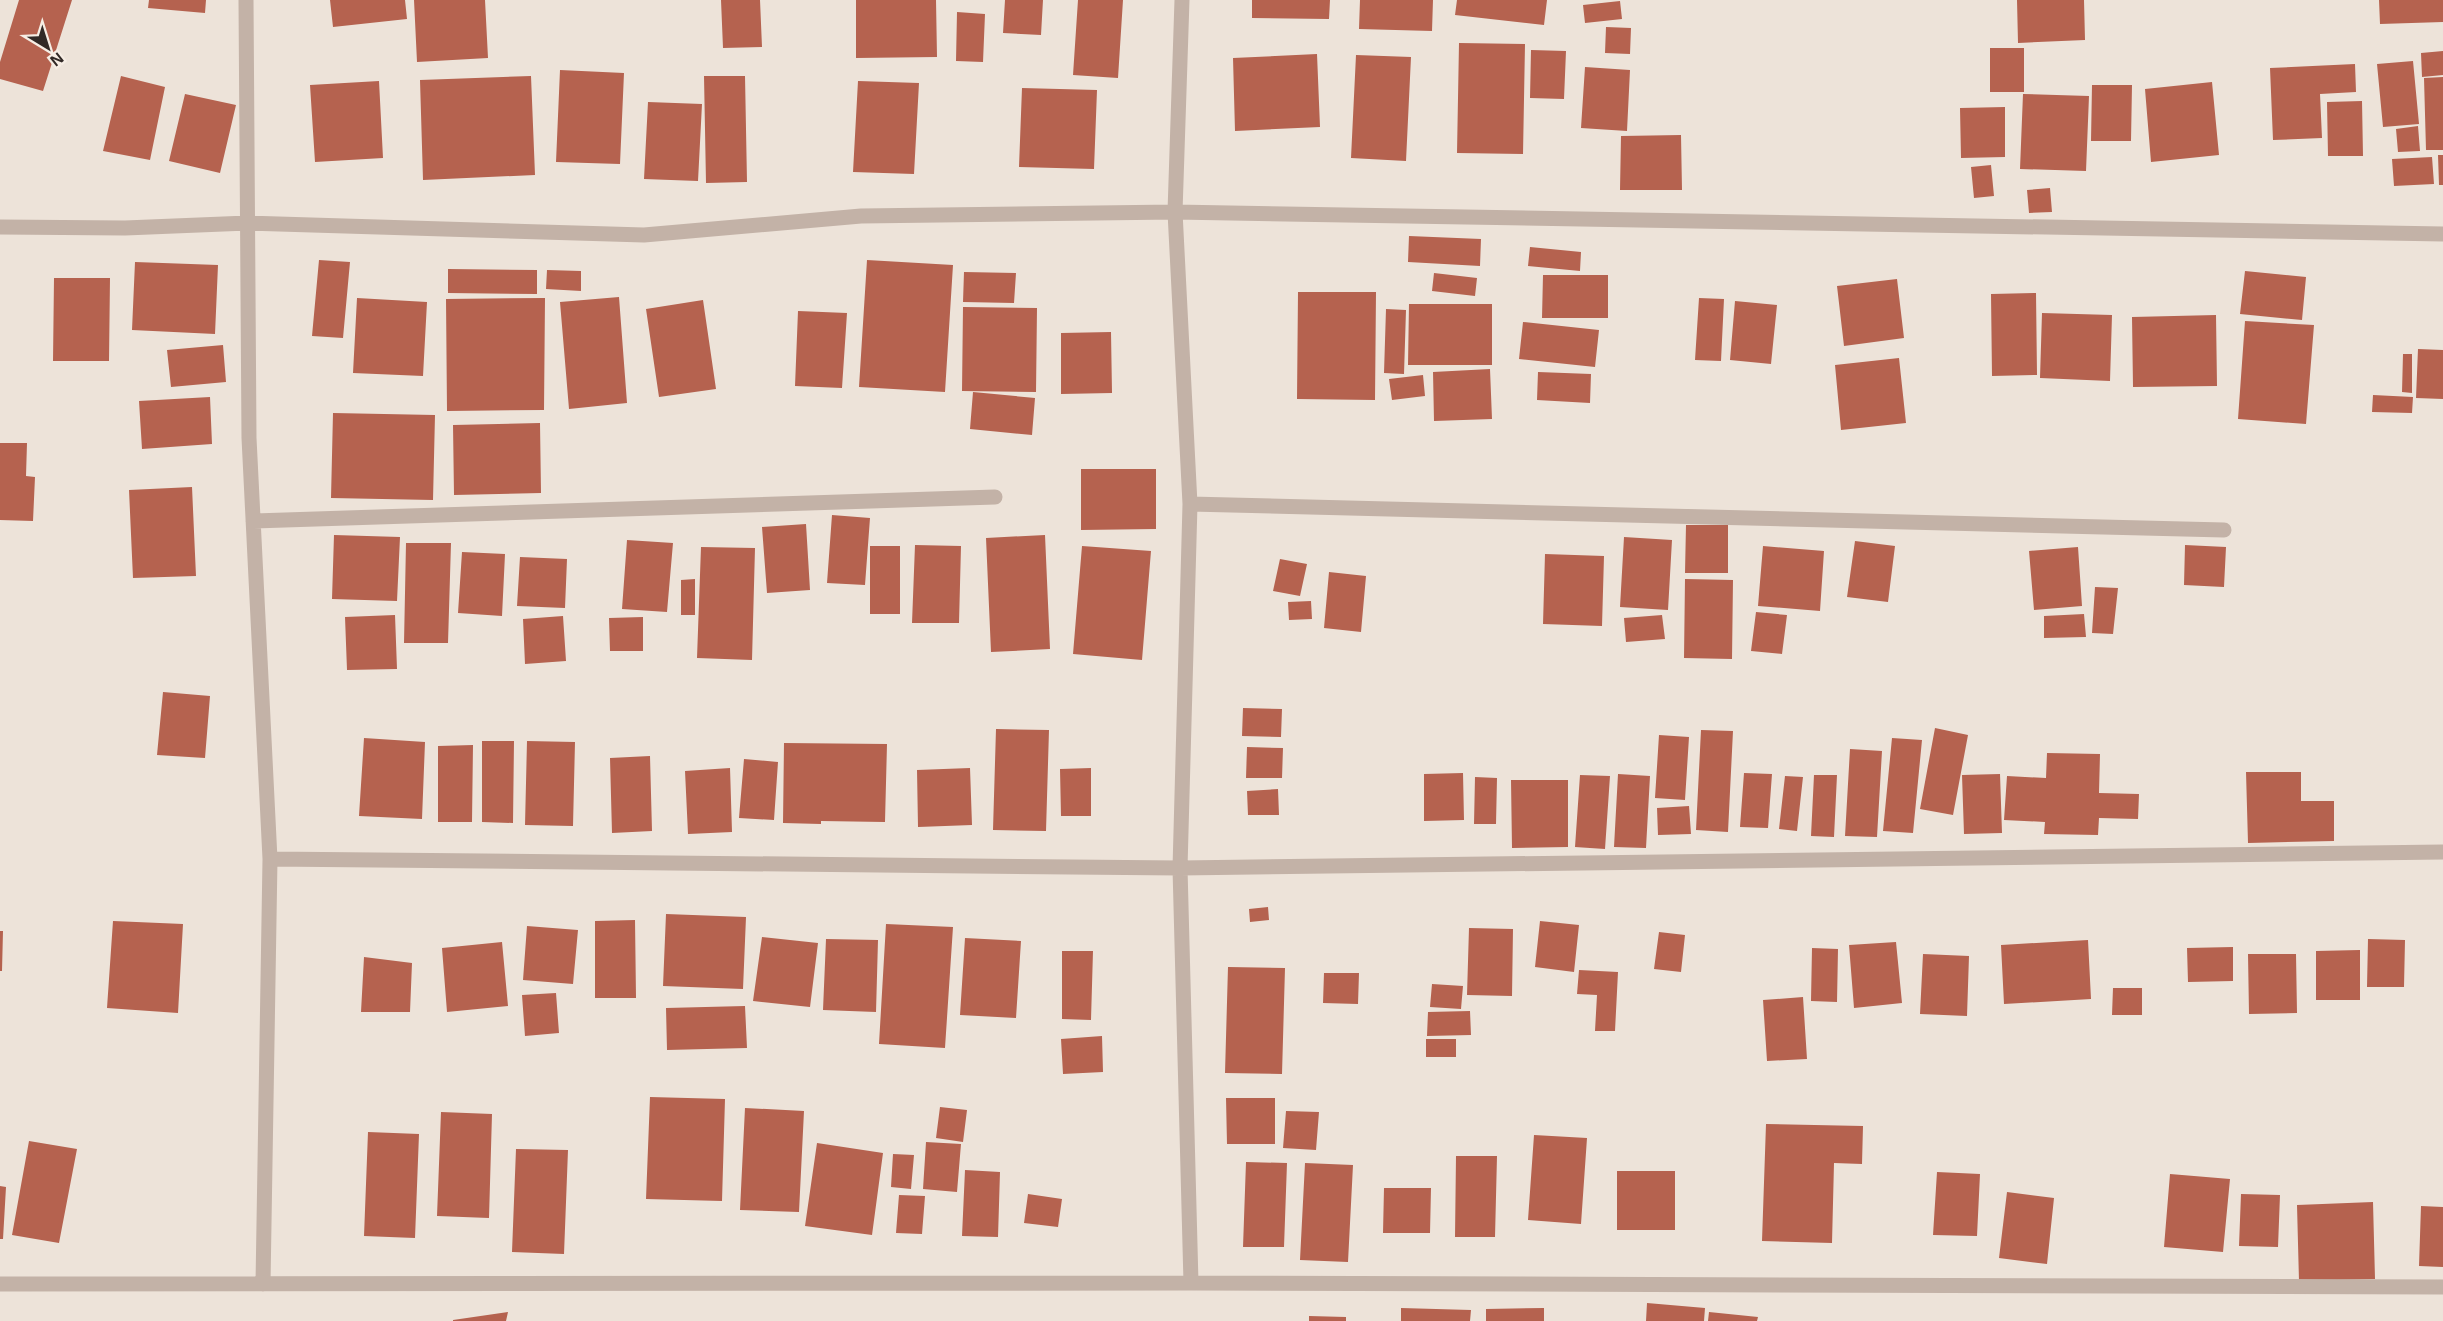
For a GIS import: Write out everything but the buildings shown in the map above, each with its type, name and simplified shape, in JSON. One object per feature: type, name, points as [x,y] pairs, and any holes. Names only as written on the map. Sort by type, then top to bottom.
[{"type":"street","points":[[246,0],[249,438],[270,859],[263,1284]]},
{"type":"street","points":[[1182,0],[1176,212],[1190,504],[1180,868],[1191,1283]]},
{"type":"street","points":[[0,227],[125,228],[248,223],[644,235],[861,216],[1176,212],[2443,234]]},
{"type":"street","points":[[253,521],[995,496]]},
{"type":"street","points":[[1190,504],[2224,530]]},
{"type":"street","points":[[270,859],[1180,868],[2443,852]]},
{"type":"street","points":[[0,1284],[1191,1283],[2443,1287]]}]
